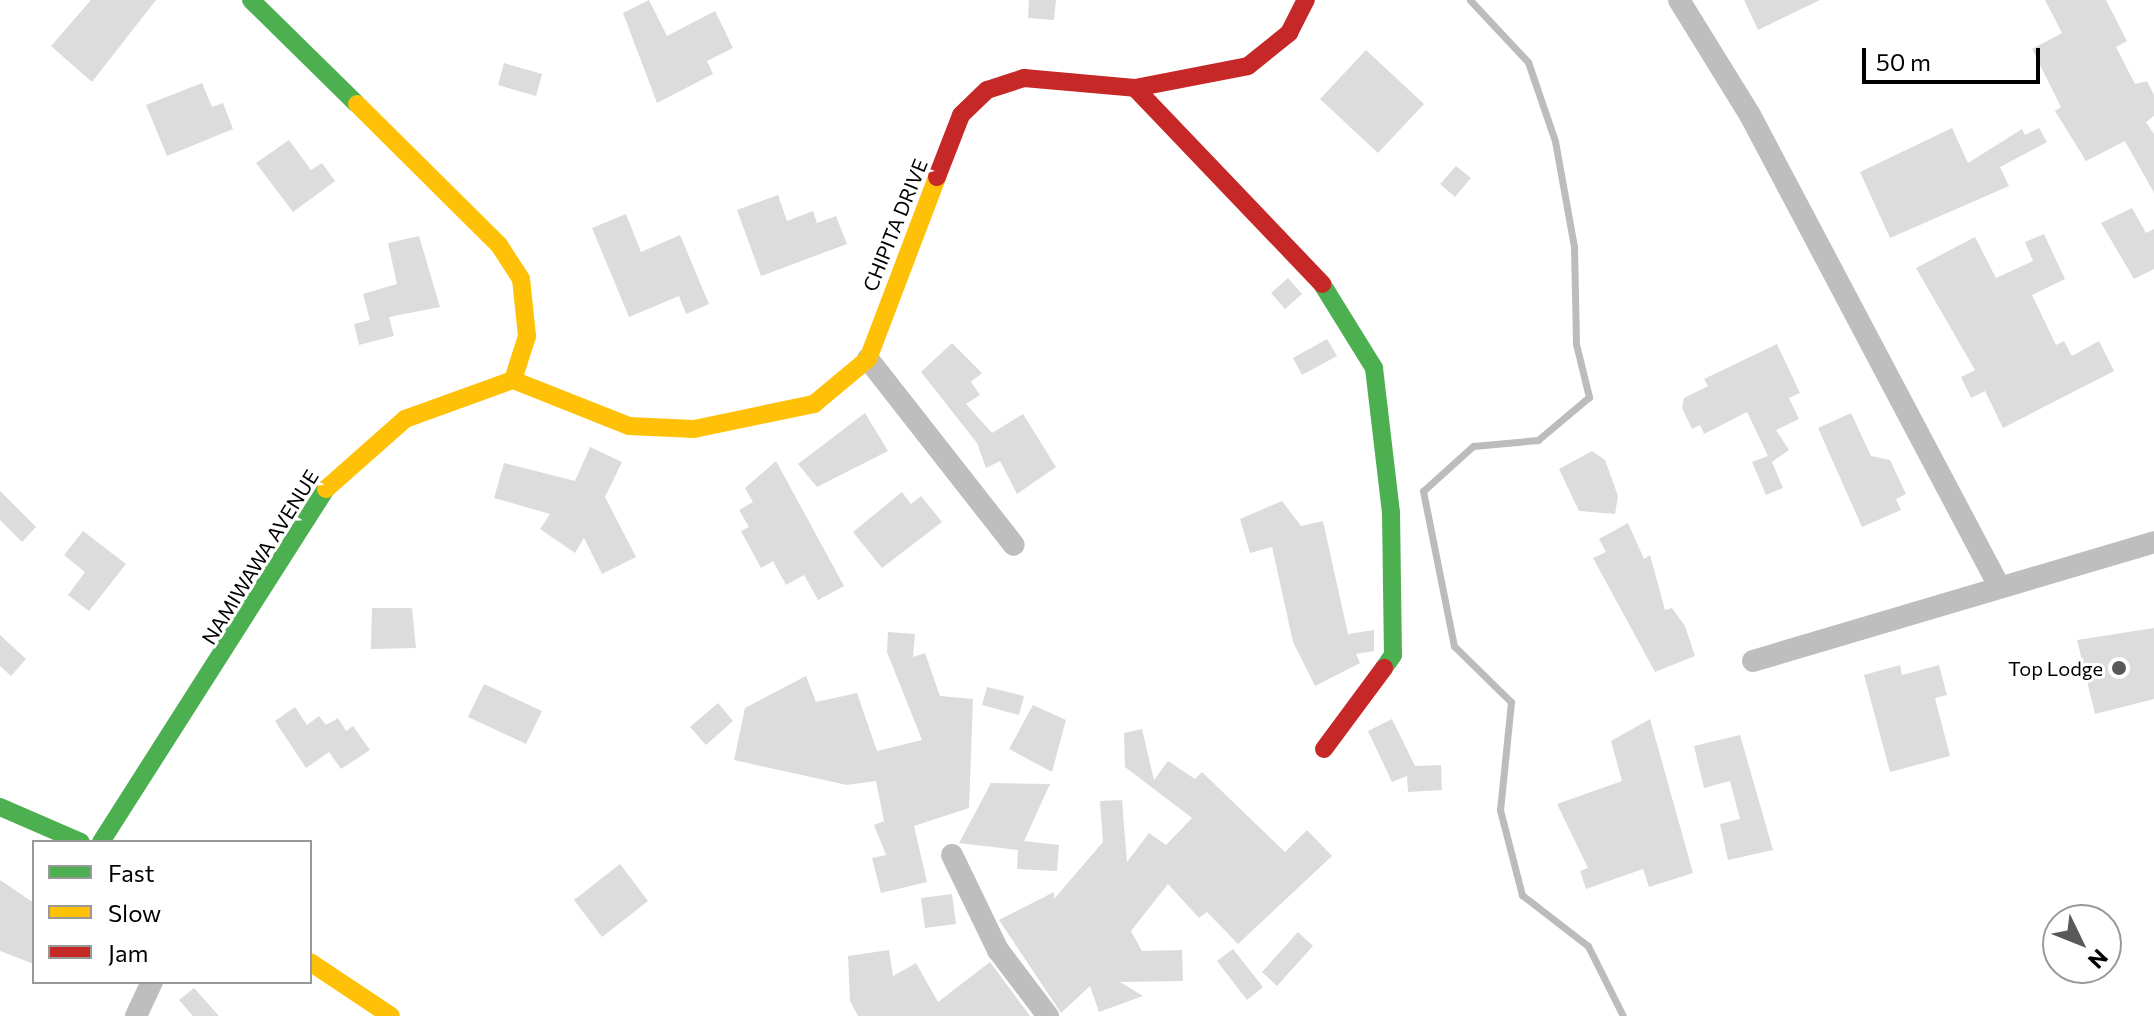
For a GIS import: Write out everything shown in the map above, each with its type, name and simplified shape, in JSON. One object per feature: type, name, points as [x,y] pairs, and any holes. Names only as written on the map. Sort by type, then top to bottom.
[{"type":"street","points":[[251,0],[499,245],[523,293],[527,336],[513,380]]},
{"type":"street","name":"CHIPITA DRIVE","points":[[513,380],[629,426],[694,429],[814,404],[868,359],[961,115],[987,90],[1024,78],[1135,88],[1248,66],[1289,33],[1306,0]]},
{"type":"street","points":[[1679,0],[1750,115],[1999,586]]},
{"type":"street","points":[[1135,88],[1328,291],[1374,368],[1391,513],[1393,655],[1324,749]]},
{"type":"street","points":[[868,359],[1014,545]]},
{"type":"street","name":"NAMIWAWA AVENUE","points":[[102,840],[333,478],[405,419],[513,380]]},
{"type":"street","points":[[1753,661],[2154,542]]},
{"type":"street","points":[[0,807],[76,840]]},
{"type":"street","points":[[952,855],[998,950],[1048,1016]]},
{"type":"street","points":[[312,963],[391,1016]]},
{"type":"street","points":[[136,1016],[151,984]]},
{"type":"building","points":[[91,0],[156,0],[92,82],[51,46]]},
{"type":"building","points":[[649,0],[667,36],[715,11],[733,48],[707,61],[713,74],[657,103],[623,13]]},
{"type":"building","points":[[1029,0],[1056,0],[1054,20],[1028,18]]},
{"type":"building","points":[[1744,0],[1820,0],[1758,30]]},
{"type":"building","points":[[2045,0],[2106,0],[2127,41],[2116,47],[2135,84],[2147,81],[2154,95],[2154,116],[2146,122],[2154,134],[2154,193],[2125,141],[2086,161],[2055,111],[2061,107],[2032,49],[2062,33]]},
{"type":"building","points":[[1366,50],[1424,104],[1378,153],[1320,99]]},
{"type":"building","points":[[504,63],[542,74],[536,96],[498,85]]},
{"type":"building","points":[[202,83],[212,107],[223,103],[233,129],[167,156],[146,105]]},
{"type":"building","points":[[1952,128],[1968,163],[2022,129],[2025,135],[2039,128],[2047,142],[2000,167],[2009,186],[1890,238],[1860,172]]},
{"type":"building","points":[[289,140],[311,170],[322,163],[335,181],[293,212],[256,163]]},
{"type":"building","points":[[1456,166],[1471,178],[1455,197],[1440,184]]},
{"type":"building","points":[[778,195],[787,221],[813,211],[817,223],[836,216],[847,244],[761,276],[737,210]]},
{"type":"building","points":[[2132,208],[2146,233],[2154,229],[2154,269],[2134,279],[2101,223]]},
{"type":"building","points":[[626,214],[641,252],[680,235],[709,304],[686,314],[679,296],[629,317],[592,228]]},
{"type":"building","points":[[2044,234],[2065,279],[2032,295],[2056,345],[2064,341],[2072,356],[2099,341],[2114,371],[2003,428],[1985,391],[1971,398],[1961,377],[1975,370],[1916,268],[1975,237],[1996,278],[2033,261],[2025,242]]},
{"type":"building","points":[[419,236],[440,307],[389,317],[394,336],[359,345],[354,324],[370,320],[363,294],[397,284],[388,243]]},
{"type":"building","points":[[1288,278],[1302,294],[1285,309],[1271,293]]},
{"type":"building","points":[[1327,339],[1337,356],[1302,375],[1293,358]]},
{"type":"building","points":[[952,343],[982,373],[971,382],[980,395],[966,404],[992,433],[1023,414],[1056,467],[1017,494],[1000,461],[986,468],[977,443],[921,372]]},
{"type":"building","points":[[1777,344],[1800,393],[1789,398],[1799,419],[1776,430],[1789,450],[1772,462],[1783,488],[1766,495],[1752,462],[1768,456],[1747,412],[1704,434],[1700,425],[1692,429],[1682,408],[1684,398],[1708,386],[1704,379]]},
{"type":"building","points":[[865,413],[888,451],[817,487],[798,464]]},
{"type":"building","points":[[1851,413],[1871,456],[1890,460],[1906,494],[1896,499],[1901,510],[1862,527],[1818,428]]},
{"type":"building","points":[[590,447],[622,462],[605,497],[636,557],[602,574],[584,538],[575,553],[540,529],[550,514],[494,498],[504,463],[575,481]]},
{"type":"building","points":[[1592,451],[1605,460],[1618,496],[1615,514],[1579,511],[1559,469]]},
{"type":"building","points":[[776,461],[844,586],[818,600],[804,575],[786,585],[773,561],[761,568],[741,531],[749,527],[739,510],[753,502],[745,488]]},
{"type":"building","points":[[0,491],[36,527],[22,542],[0,520]]},
{"type":"building","points":[[902,492],[911,504],[921,496],[942,522],[882,568],[853,532]]},
{"type":"building","points":[[1282,501],[1301,526],[1323,521],[1348,634],[1374,630],[1374,651],[1356,654],[1360,663],[1315,686],[1293,642],[1272,547],[1250,553],[1240,519]]},
{"type":"building","points":[[1628,523],[1644,559],[1650,555],[1665,610],[1672,608],[1685,626],[1695,656],[1655,672],[1593,558],[1606,552],[1599,539]]},
{"type":"building","points":[[83,531],[126,564],[89,611],[68,595],[85,572],[64,555]]},
{"type":"building","points":[[372,608],[412,608],[416,648],[371,649]]},
{"type":"building","name":"Top Lodge","points":[[2154,628],[2154,699],[2095,714],[2077,640]]},
{"type":"building","points":[[888,632],[915,634],[913,657],[925,653],[940,696],[973,699],[969,808],[914,826],[927,882],[881,893],[872,858],[886,855],[874,825],[884,821],[876,781],[847,785],[734,760],[745,708],[806,676],[816,702],[857,693],[877,751],[922,740],[887,652]]},
{"type":"building","points":[[0,635],[26,659],[11,676],[0,666]]},
{"type":"building","points":[[1900,665],[1902,675],[1939,665],[1947,695],[1935,698],[1950,756],[1890,772],[1864,675]]},
{"type":"building","points":[[484,684],[542,711],[526,744],[468,717]]},
{"type":"building","points":[[987,687],[1024,696],[1019,715],[982,705]]},
{"type":"building","points":[[718,703],[733,721],[706,745],[690,727]]},
{"type":"building","points":[[1033,705],[1066,720],[1052,772],[1009,749]]},
{"type":"building","points":[[295,707],[307,725],[319,716],[326,725],[338,718],[346,731],[353,726],[370,750],[341,769],[329,752],[306,768],[275,721]]},
{"type":"building","points":[[1392,719],[1415,766],[1441,765],[1442,790],[1408,792],[1407,776],[1392,782],[1368,731]]},
{"type":"building","points":[[1650,719],[1693,873],[1649,887],[1643,869],[1586,889],[1580,871],[1588,868],[1557,804],[1622,781],[1611,741]]},
{"type":"building","points":[[1142,729],[1154,780],[1168,761],[1195,779],[1202,772],[1285,852],[1307,830],[1332,856],[1238,944],[1207,912],[1199,918],[1168,884],[1131,931],[1142,951],[1182,950],[1183,981],[1120,982],[1143,996],[1099,1012],[1090,986],[1061,1013],[999,920],[1054,892],[1054,899],[1103,842],[1100,801],[1122,800],[1127,862],[1149,833],[1166,845],[1192,818],[1125,767],[1124,733]]},
{"type":"building","points":[[1740,735],[1773,850],[1728,860],[1720,824],[1740,819],[1730,781],[1704,788],[1694,746]]},
{"type":"building","points":[[991,783],[1050,784],[1024,841],[1059,845],[1057,871],[1017,869],[1018,850],[959,843]]},
{"type":"building","points":[[620,864],[648,901],[602,937],[574,900]]},
{"type":"building","points":[[0,880],[32,902],[32,963],[0,951]]},
{"type":"building","points":[[952,894],[956,924],[925,928],[921,898]]},
{"type":"building","points":[[1298,932],[1313,946],[1277,986],[1262,972]]},
{"type":"building","points":[[1233,949],[1263,987],[1247,1000],[1217,961]]},
{"type":"building","points":[[889,950],[893,976],[916,963],[938,1002],[990,962],[1030,1016],[858,1016],[850,1001],[848,956]]},
{"type":"building","points":[[194,988],[219,1016],[193,1016],[179,1000]]},
{"type":"waterway","points":[[1470,0],[1528,62],[1555,141],[1574,247],[1576,344],[1589,397],[1538,440],[1473,446],[1423,491],[1454,646],[1511,702],[1500,810],[1522,895],[1588,946],[1623,1016]]},
{"type":"traffic: fast","points":[[251,0],[357,104]]},
{"type":"traffic: fast","points":[[1322,284],[1374,368],[1391,513],[1393,655],[1384,668]]},
{"type":"traffic: fast","points":[[102,840],[326,489]]},
{"type":"traffic: fast","points":[[0,807],[76,840]]},
{"type":"traffic: slow","points":[[326,489],[405,419],[513,380],[527,336],[521,279],[499,245],[357,104]]},
{"type":"traffic: slow","points":[[513,380],[629,426],[694,429],[814,404],[868,359],[937,177]]},
{"type":"traffic: slow","points":[[312,963],[391,1016]]},
{"type":"traffic: jam","points":[[937,177],[961,115],[987,90],[1024,78],[1135,88],[1248,66],[1289,33],[1306,0]]},
{"type":"traffic: jam","points":[[1135,88],[1322,284]]},
{"type":"traffic: jam","points":[[1324,749],[1384,668]]},
{"type":"place","name":"Top Lodge","points":[[2119,668]]}]
